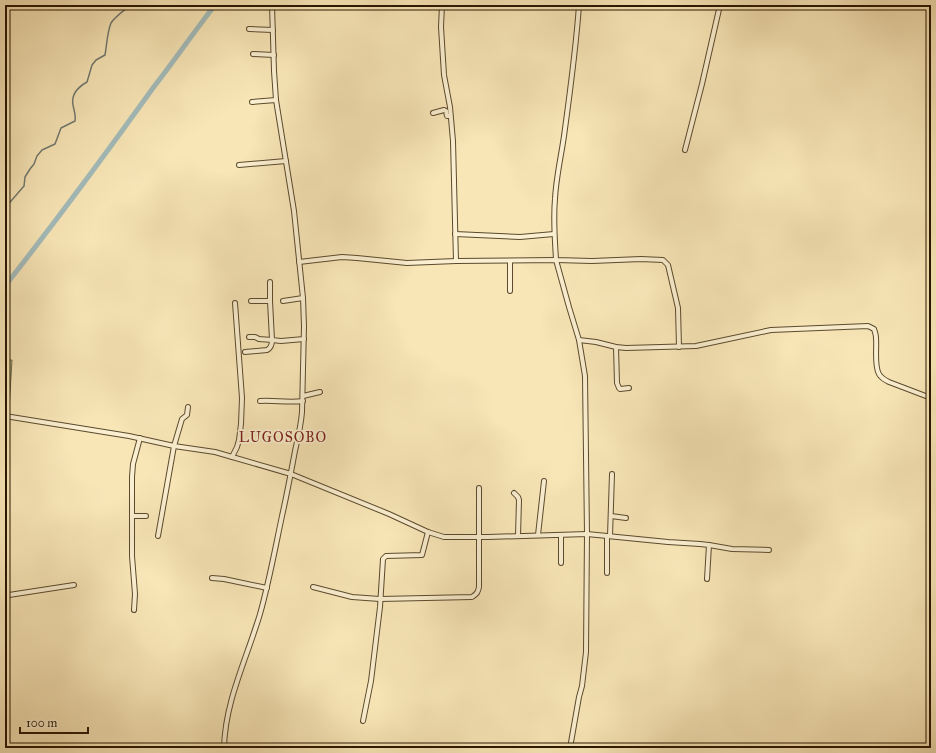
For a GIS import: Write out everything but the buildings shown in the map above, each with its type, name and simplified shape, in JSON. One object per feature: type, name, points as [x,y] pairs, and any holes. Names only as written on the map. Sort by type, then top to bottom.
[{"type":"street","points":[[224,748],[226,720],[267,588],[301,424],[303,401],[303,298],[294,211],[276,100],[272,5]]},
{"type":"street","points":[[442,5],[441,27],[443,68],[453,141],[456,261]]},
{"type":"street","points":[[570,748],[582,686],[586,652],[587,534],[585,376],[580,340],[556,260],[554,234],[555,199],[575,54],[580,5]]},
{"type":"street","points":[[685,150],[720,5]]},
{"type":"street","points":[[249,29],[273,30]]},
{"type":"street","points":[[252,54],[274,54]]},
{"type":"street","points":[[252,102],[276,100]]},
{"type":"street","points":[[433,113],[444,110],[446,111],[447,116],[450,116]]},
{"type":"street","points":[[239,165],[286,161]]},
{"type":"street","points":[[455,234],[520,237],[554,234]]},
{"type":"street","points":[[300,262],[342,257],[407,263],[456,261],[663,260],[668,265],[678,308],[679,347]]},
{"type":"street","points":[[510,261],[510,291]]},
{"type":"street","points":[[245,352],[269,349],[271,347],[270,282]]},
{"type":"street","points":[[283,301],[303,298]]},
{"type":"street","points":[[251,301],[270,301]]},
{"type":"street","points":[[232,457],[239,440],[242,401],[235,303]]},
{"type":"street","points":[[580,340],[626,348],[679,347],[696,346],[771,330],[868,326],[874,329],[876,336],[876,363],[879,375],[889,382],[931,398]]},
{"type":"street","points":[[249,337],[281,341],[304,339]]},
{"type":"street","points":[[616,347],[616,383],[620,389],[629,388]]},
{"type":"street","points":[[303,396],[320,392]]},
{"type":"street","points":[[260,401],[303,401]]},
{"type":"street","points":[[158,536],[174,446],[182,419],[187,415],[188,407]]},
{"type":"street","points":[[5,416],[140,438],[174,446],[214,452],[291,474],[389,514],[428,532],[444,537],[587,534],[700,544],[732,549],[769,550]]},
{"type":"street","points":[[134,610],[135,594],[132,556],[132,477],[140,438]]},
{"type":"street","points":[[607,573],[612,474]]},
{"type":"street","points":[[538,535],[544,481]]},
{"type":"street","points":[[313,587],[352,597],[380,599],[475,596],[479,591],[479,488]]},
{"type":"street","points":[[514,493],[519,500],[518,536]]},
{"type":"street","points":[[132,516],[146,516]]},
{"type":"street","points":[[610,516],[626,518]]},
{"type":"street","points":[[363,721],[371,681],[383,559],[386,556],[422,555],[428,532]]},
{"type":"street","points":[[561,535],[562,563]]},
{"type":"street","points":[[707,579],[708,545]]},
{"type":"street","points":[[212,578],[267,588]]},
{"type":"street","points":[[5,595],[9,596],[74,584]]},
{"type":"green space","points":[[5,360],[12,360],[9,410],[5,410]]},
{"type":"waterway","points":[[5,208],[24,186],[25,177],[34,164],[37,156],[42,150],[55,144],[61,128],[75,121],[73,105],[74,94],[87,82],[92,65],[96,60],[105,55],[111,23],[127,8],[128,5]]},
{"type":"waterway","points":[[5,286],[80,188],[215,5]]},
{"type":"district","name":"LUGOSOBO","points":[[283,437]]}]
